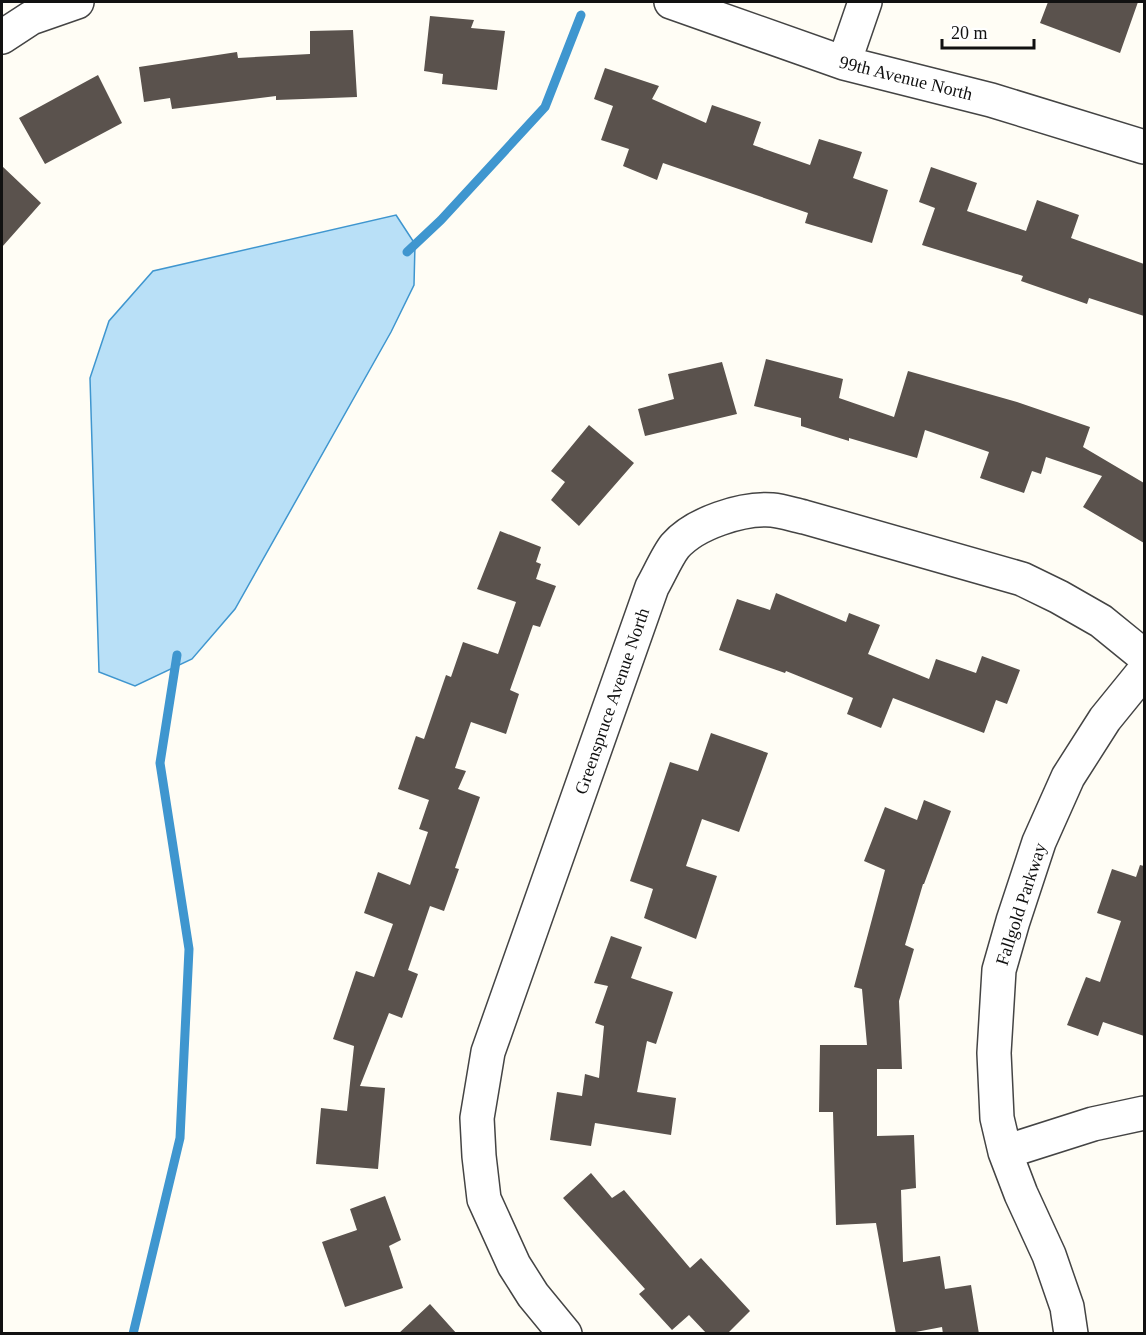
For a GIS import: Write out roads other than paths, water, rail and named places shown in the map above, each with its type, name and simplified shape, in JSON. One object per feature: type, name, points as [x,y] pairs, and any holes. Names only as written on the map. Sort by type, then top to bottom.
[{"type":"street","points":[[2,37],[26,10],[77,2]]},
{"type":"street","name":"99th Avenue North","points":[[671,2],[844,63],[991,100],[1144,147]]},
{"type":"street","points":[[844,63],[865,2]]},
{"type":"street","name":"Greenspruce Avenue North","points":[[565,1334],[533,1295],[514,1265],[484,1199],[477,1118],[488,1052],[652,587],[675,547],[695,529],[716,519],[752,511],[772,510],[804,517],[1022,579],[1101,621],[1144,656]]},
{"type":"street","name":"Fallgold Parkway","points":[[1071,1334],[1066,1307],[1049,1255],[1005,1152],[997,1118],[994,1053],[999,970],[1012,921],[1039,842],[1068,777],[1105,719],[1144,671]]},
{"type":"street","points":[[1005,1152],[1093,1124],[1144,1113]]},
{"type":"water","points":[[396,215],[415,244],[414,285],[391,332],[235,609],[192,659],[135,686],[99,672],[90,378],[109,321],[153,271]]},
{"type":"waterway","points":[[407,252],[441,220],[545,107],[581,15]]},
{"type":"waterway","points":[[133,1334],[180,1138],[189,949],[160,763],[177,655]]}]
